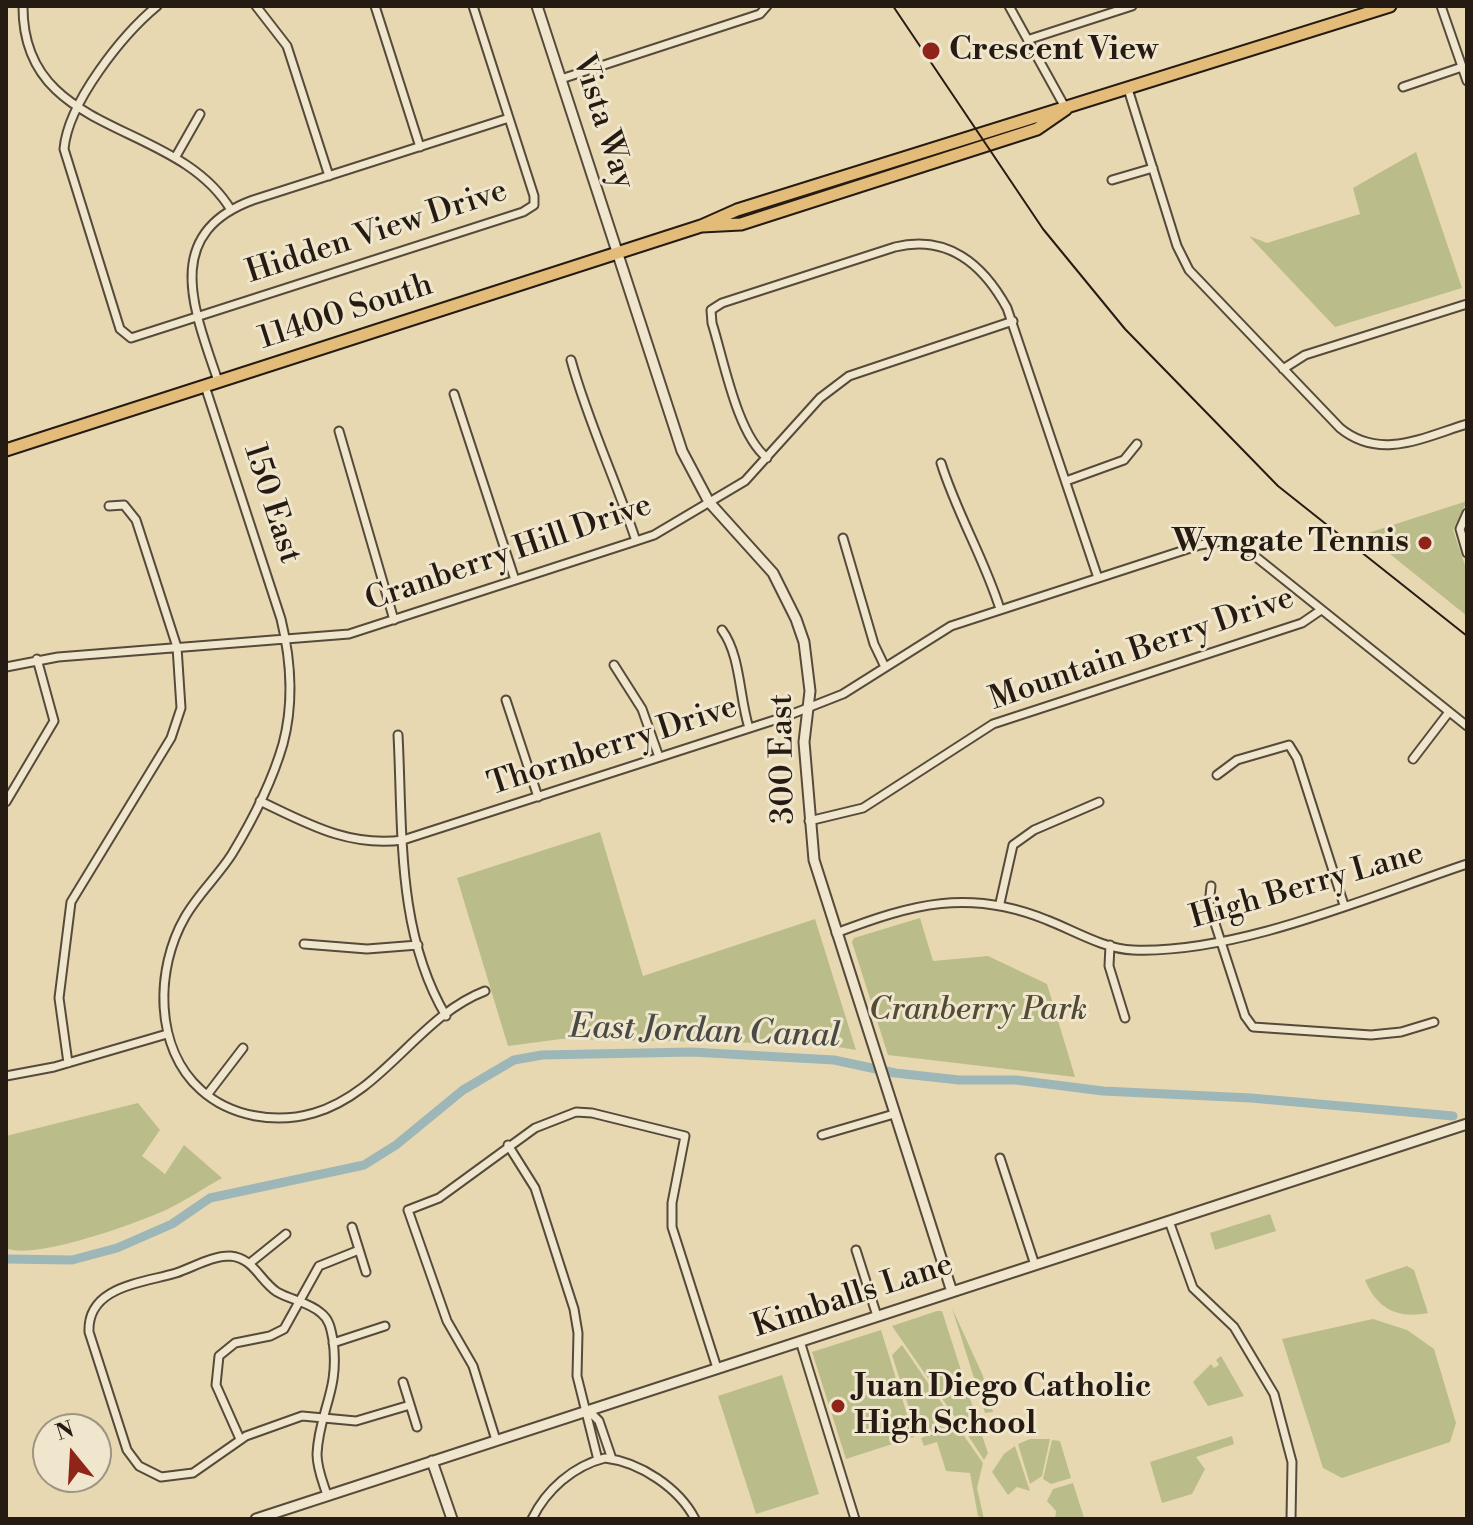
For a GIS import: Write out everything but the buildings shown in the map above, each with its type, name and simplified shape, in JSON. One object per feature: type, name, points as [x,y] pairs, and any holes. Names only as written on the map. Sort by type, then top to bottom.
[{"type":"main road","name":"11400 South","points":[[6,450],[701,226],[750,205],[1390,6]]},
{"type":"street","points":[[23,6],[27,39],[40,73],[55,92],[175,158],[214,186],[231,210]]},
{"type":"street","points":[[256,6],[287,46],[329,176]]},
{"type":"street","points":[[375,6],[420,147]]},
{"type":"street","name":"Hidden View Drive","points":[[79,107],[65,137],[66,160],[120,329],[127,337],[197,317],[534,205],[534,196],[473,6]]},
{"type":"street","name":"Vista Way","points":[[537,6],[617,253]]},
{"type":"street","points":[[561,79],[760,14],[767,6]]},
{"type":"street","points":[[1009,6],[1066,109]]},
{"type":"street","points":[[1030,39],[1132,6]]},
{"type":"street","points":[[1441,6],[1467,81]]},
{"type":"street","points":[[79,107],[109,58],[151,8]]},
{"type":"street","points":[[1403,87],[1462,67]]},
{"type":"street","points":[[1128,89],[1180,255],[1189,270],[1340,428],[1366,443],[1394,446],[1467,424]]},
{"type":"street","points":[[175,158],[200,114]]},
{"type":"street","points":[[218,381],[197,317],[191,286],[193,262],[209,229],[231,210],[509,118]]},
{"type":"street","points":[[1112,180],[1153,168]]},
{"type":"street","points":[[767,458],[758,451],[745,427],[712,323],[711,310],[722,303],[895,247],[925,243],[947,248],[973,263],[1000,295],[1013,321],[1098,578]]},
{"type":"street","name":"300 East","points":[[617,253],[682,451],[709,502],[757,553],[784,591],[804,642],[810,691],[804,742],[814,860],[952,1292]]},
{"type":"street","points":[[1283,369],[1305,355],[1467,304]]},
{"type":"street","name":"Cranberry Hill Drive","points":[[6,667],[37,659],[349,634],[654,535],[745,481],[820,398],[849,376],[1013,321]]},
{"type":"street","points":[[571,360],[586,415],[618,485],[636,541]]},
{"type":"street","name":"150 East","points":[[167,1034],[165,979],[175,938],[186,914],[231,856],[260,801],[276,764],[287,724],[290,686],[285,638],[205,386]]},
{"type":"street","points":[[454,394],[515,580]]},
{"type":"street","points":[[339,431],[394,620]]},
{"type":"street","points":[[1066,481],[1124,460],[1137,444]]},
{"type":"street","points":[[941,463],[957,512],[982,558],[1000,609]]},
{"type":"street","points":[[68,1063],[59,998],[69,911],[75,894],[176,728],[182,697],[177,647],[133,513],[124,505],[109,506]]},
{"type":"street","points":[[1465,516],[1460,529],[1467,553]]},
{"type":"street","points":[[843,538],[874,644],[885,667]]},
{"type":"street","name":"Thornberry Drive","points":[[260,801],[335,836],[367,842],[403,840],[808,708],[843,694],[942,630],[1200,545],[1227,540],[1251,553],[1467,726]]},
{"type":"street","name":"Mountain Berry Drive","points":[[809,821],[863,808],[993,724],[1302,623],[1321,610]]},
{"type":"street","points":[[722,630],[733,650],[740,697],[749,728]]},
{"type":"street","points":[[6,802],[54,721],[37,659]]},
{"type":"street","points":[[614,665],[642,709],[659,757]]},
{"type":"street","points":[[506,700],[538,797]]},
{"type":"street","points":[[1413,759],[1449,712]]},
{"type":"street","points":[[398,735],[409,915],[446,1016]]},
{"type":"street","points":[[1217,775],[1237,760],[1289,745],[1297,758],[1344,905]]},
{"type":"street","points":[[1000,903],[1013,845],[1034,830],[1099,802]]},
{"type":"street","name":"High Berry Lane","points":[[836,933],[939,902],[1000,903],[1110,945],[1129,950],[1160,950],[1221,943],[1467,864]]},
{"type":"street","points":[[1211,886],[1209,905],[1246,1019],[1253,1027],[1385,1035],[1434,1022]]},
{"type":"street","points":[[304,944],[367,949],[418,945]]},
{"type":"street","points":[[1110,945],[1109,966],[1125,1018]]},
{"type":"street","points":[[6,1076],[68,1063],[167,1034],[185,1071],[207,1095],[227,1108],[250,1115],[281,1118],[314,1113],[356,1092],[446,1016],[485,991]]},
{"type":"street","points":[[207,1095],[243,1048]]},
{"type":"street","points":[[496,1440],[473,1366],[447,1321],[408,1210],[439,1198],[535,1128],[576,1112],[685,1136],[672,1203],[672,1227],[717,1368]]},
{"type":"street","points":[[822,1135],[894,1114]]},
{"type":"street","name":"Kimballs Lane","points":[[256,1519],[1467,1124]]},
{"type":"street","points":[[508,1145],[535,1188],[574,1309],[578,1333],[577,1376],[588,1410],[587,1425],[605,1459]]},
{"type":"street","points":[[1000,1158],[1035,1265]]},
{"type":"street","points":[[1169,1221],[1193,1288],[1248,1345],[1277,1402],[1292,1462],[1291,1519]]},
{"type":"street","points":[[352,1227],[366,1272]]},
{"type":"street","points":[[250,1263],[286,1234]]},
{"type":"street","points":[[240,1439],[216,1385],[219,1356],[235,1343],[279,1332],[291,1321],[319,1266],[359,1250]]},
{"type":"street","points":[[856,1250],[877,1316]]},
{"type":"street","points":[[327,1495],[317,1458],[326,1416],[336,1372],[326,1317],[273,1289],[250,1263],[237,1256],[219,1257],[127,1286],[99,1302],[90,1318],[90,1337],[125,1444],[139,1466],[155,1476],[180,1478],[198,1470],[240,1439],[302,1416],[326,1416],[356,1421],[410,1405]]},
{"type":"street","points":[[333,1343],[385,1326]]},
{"type":"street","points":[[800,1341],[855,1519]]},
{"type":"street","points":[[403,1382],[417,1427]]},
{"type":"street","points":[[588,1410],[599,1421],[605,1459]]},
{"type":"street","points":[[532,1519],[552,1489],[605,1459],[639,1468],[673,1491],[695,1519]]},
{"type":"street","points":[[432,1461],[452,1519]]},
{"type":"green space","points":[[1416,152],[1462,288],[1335,327],[1249,236],[1267,243],[1360,214],[1353,188]]},
{"type":"green space","points":[[1467,501],[1453,530],[1467,571],[1467,616],[1365,534]]},
{"type":"green space","points":[[600,832],[643,976],[815,919],[856,1050],[820,1044],[561,1039],[508,1046],[457,878]]},
{"type":"green space","name":"Cranberry Park","points":[[920,918],[933,961],[988,956],[1047,984],[1075,1077],[888,1055],[852,942],[854,938]]},
{"type":"green space","points":[[138,1103],[160,1130],[142,1156],[165,1174],[184,1145],[222,1178],[168,1209],[111,1231],[38,1249],[19,1251],[6,1248],[6,1136]]},
{"type":"green space","points":[[1270,1214],[1276,1231],[1215,1250],[1210,1233]]},
{"type":"green space","points":[[1407,1266],[1414,1270],[1428,1313],[1407,1314],[1390,1310],[1376,1298],[1365,1280]]},
{"type":"green space","points":[[952,1308],[983,1376],[993,1412],[985,1413]]},
{"type":"green space","points":[[942,1311],[976,1417],[959,1423],[892,1326]]},
{"type":"green space","points":[[1373,1319],[1407,1330],[1434,1349],[1456,1423],[1450,1442],[1342,1478],[1323,1468],[1282,1339]]},
{"type":"green space","points":[[881,1330],[914,1437],[846,1459],[812,1352]]},
{"type":"green space","points":[[902,1345],[956,1424],[918,1436],[892,1355]]},
{"type":"green space","points":[[1221,1356],[1244,1396],[1208,1406],[1193,1382],[1211,1364],[1214,1368],[1219,1365],[1216,1360]]},
{"type":"green space","points":[[782,1375],[819,1494],[756,1514],[718,1396]]},
{"type":"green space","points":[[977,1421],[988,1453],[984,1460],[961,1425]]},
{"type":"green space","points":[[957,1426],[983,1463],[977,1488],[984,1519],[978,1516],[970,1473],[946,1471],[937,1442],[924,1446],[921,1438]]},
{"type":"green space","points":[[1232,1436],[1234,1444],[1196,1457],[1205,1469],[1192,1494],[1162,1503],[1150,1462]]},
{"type":"green space","points":[[1030,1439],[1050,1439],[1042,1476],[1030,1484],[1018,1444]]},
{"type":"green space","points":[[1052,1440],[1060,1441],[1071,1478],[1051,1484],[1043,1479]]},
{"type":"green space","points":[[1015,1446],[1030,1491],[1017,1487],[1008,1495],[992,1472],[1004,1454]]},
{"type":"green space","points":[[1073,1483],[1084,1518],[1055,1519],[1056,1511],[1047,1501],[1053,1489]]},
{"type":"waterway","name":"East Jordan Canal","points":[[6,1259],[72,1260],[117,1248],[172,1224],[210,1198],[364,1165],[396,1145],[463,1090],[514,1060],[542,1055],[692,1052],[834,1060],[895,1073],[959,1080],[1016,1080],[1103,1091],[1251,1098],[1453,1116]]},
{"type":"tram line","points":[[893,6],[1043,229],[1125,329],[1278,486],[1467,636]]},
{"type":"place","name":"Crescent View","points":[[931,51]]},
{"type":"place","name":"Wyngate Tennis","points":[[1425,543]]},
{"type":"place","name":"Juan Diego Catholic High School","points":[[838,1406]]}]
